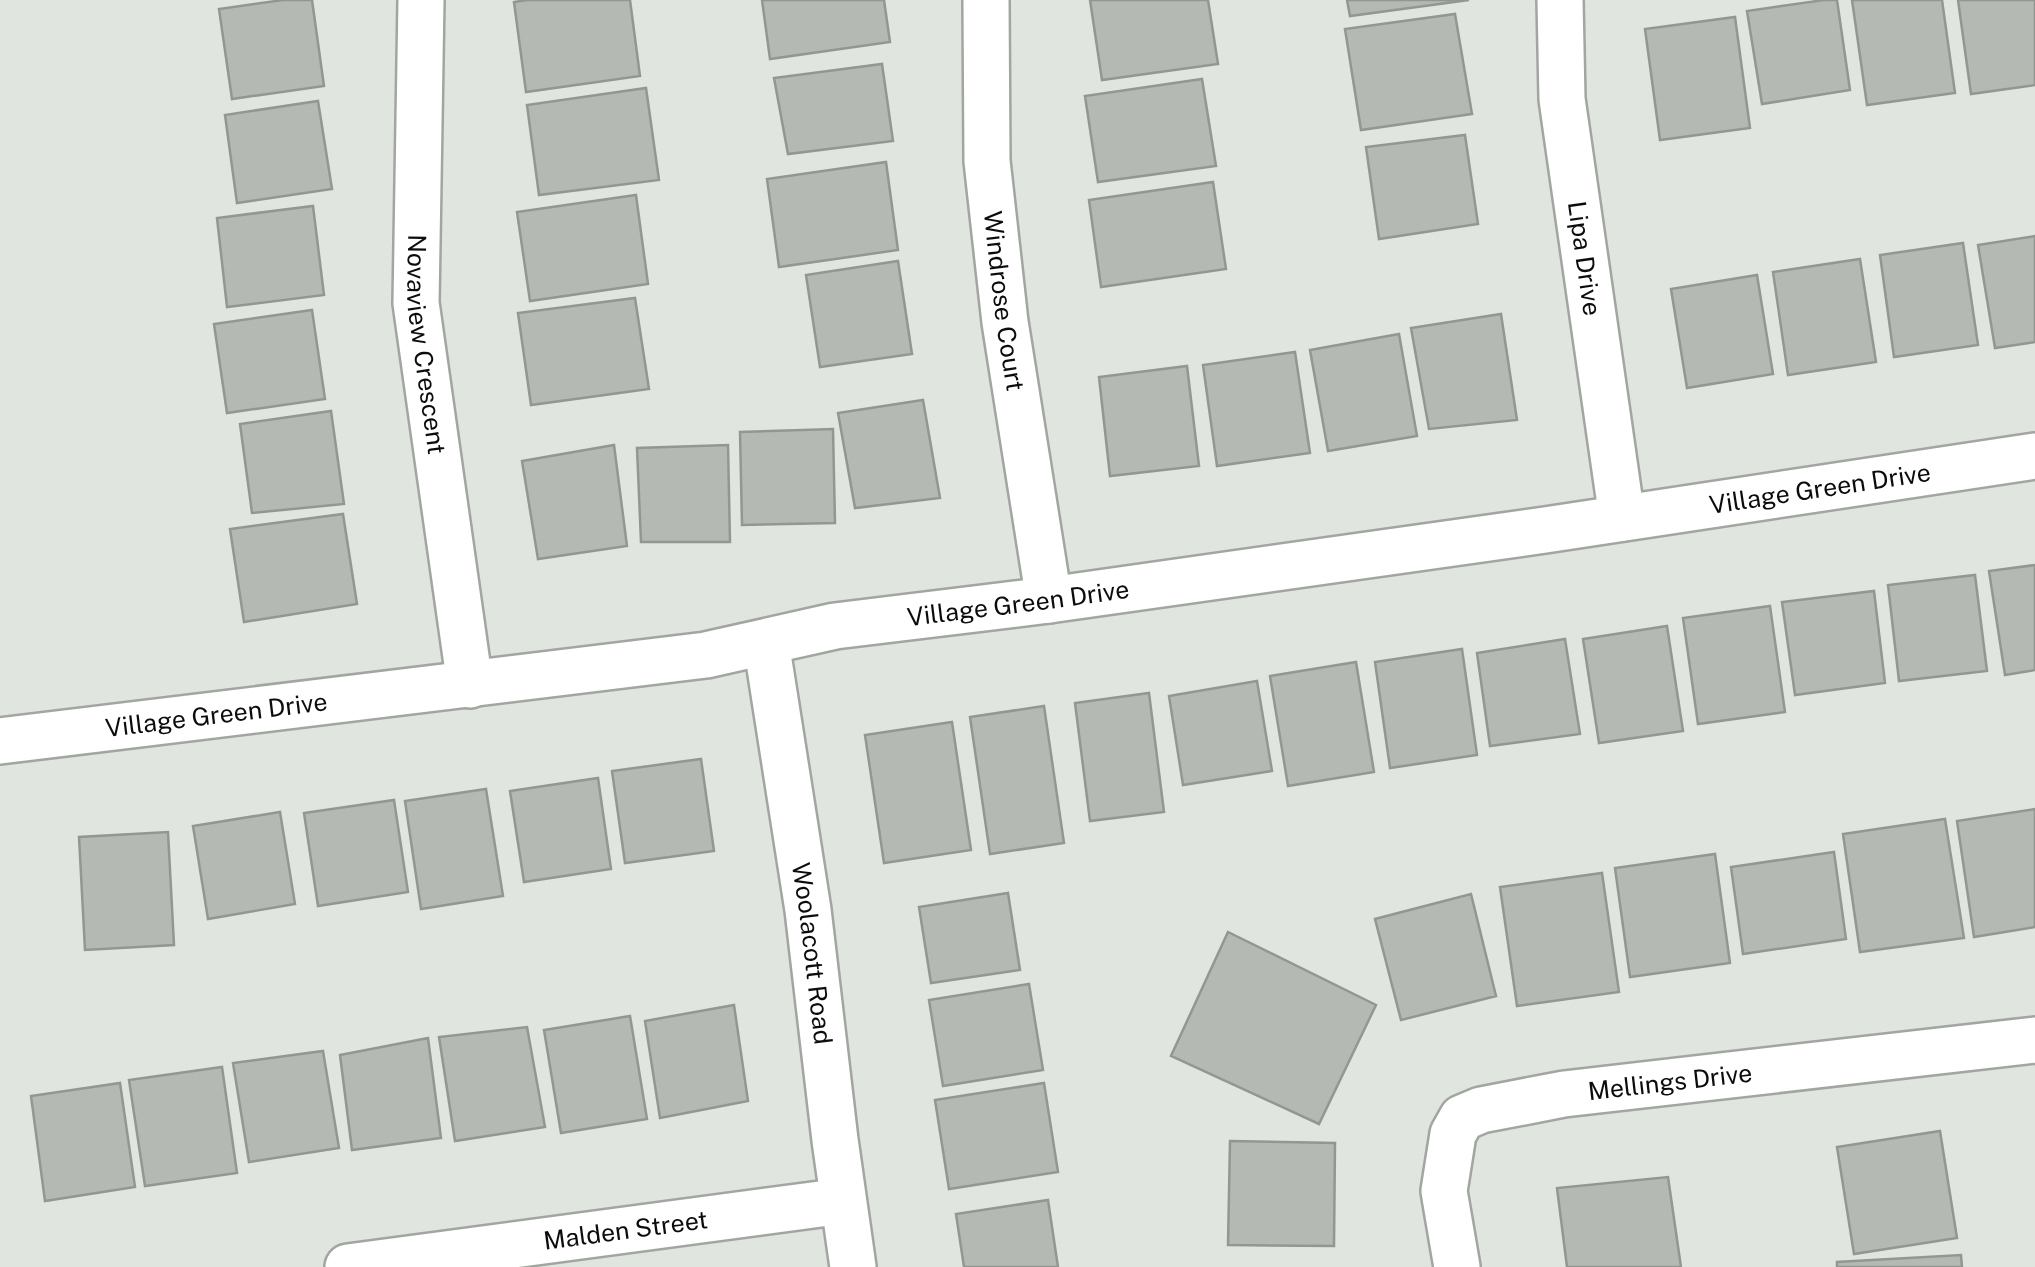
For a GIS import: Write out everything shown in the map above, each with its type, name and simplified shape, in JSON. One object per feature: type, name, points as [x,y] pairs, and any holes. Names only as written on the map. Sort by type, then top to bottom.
[{"type":"street","name":"Novaview Crescent","points":[[421,0],[416,302],[470,685]]},
{"type":"street","name":"Windrose Court","points":[[986,0],[987,161],[1008,340],[1049,600]]},
{"type":"street","name":"Lipa Drive","points":[[1560,0],[1562,99],[1622,518]]},
{"type":"street","name":"Village Green Drive","points":[[0,741],[706,655],[836,626],[1049,600],[2035,456]]},
{"type":"street","name":"Woolacott Road","points":[[766,642],[808,910],[853,1267]]},
{"type":"street","name":"Mellings Drive","points":[[1457,1267],[1444,1191],[1453,1134],[1462,1118],[1480,1110],[1564,1094],[2035,1040]]},
{"type":"street","name":"Malden Street","points":[[348,1267],[843,1201]]},
{"type":"building","points":[[312,0],[324,86],[232,99],[219,9]]},
{"type":"building","points":[[630,0],[640,76],[526,92],[514,2]]},
{"type":"building","points":[[762,0],[884,0],[890,42],[770,59]]},
{"type":"building","points":[[1090,0],[1208,0],[1218,64],[1102,80]]},
{"type":"building","points":[[1347,0],[1469,0],[1350,16]]},
{"type":"building","points":[[1837,0],[1850,90],[1762,104],[1747,11]]},
{"type":"building","points":[[1852,0],[1942,0],[1955,93],[1867,105]]},
{"type":"building","points":[[1958,0],[2035,0],[2035,85],[1971,94]]},
{"type":"building","points":[[1455,14],[1472,114],[1361,130],[1345,29]]},
{"type":"building","points":[[1735,17],[1750,128],[1660,140],[1645,29]]},
{"type":"building","points":[[882,64],[893,141],[788,154],[774,78]]},
{"type":"building","points":[[1202,79],[1216,166],[1098,182],[1085,96]]},
{"type":"building","points":[[646,88],[659,180],[539,195],[527,105]]},
{"type":"building","points":[[318,101],[332,189],[237,203],[225,115]]},
{"type":"building","points":[[1465,135],[1478,224],[1379,239],[1366,147]]},
{"type":"building","points":[[886,162],[898,250],[779,267],[767,179]]},
{"type":"building","points":[[1213,182],[1226,269],[1101,287],[1089,200]]},
{"type":"building","points":[[636,195],[648,284],[530,301],[517,212]]},
{"type":"building","points":[[313,206],[324,295],[227,307],[217,218]]},
{"type":"building","points":[[2035,236],[2035,342],[1995,348],[1978,245]]},
{"type":"building","points":[[1963,243],[1978,345],[1894,357],[1880,255]]},
{"type":"building","points":[[1860,259],[1876,362],[1788,375],[1773,272]]},
{"type":"building","points":[[898,261],[912,354],[820,367],[806,275]]},
{"type":"building","points":[[1757,275],[1773,374],[1687,388],[1671,289]]},
{"type":"building","points":[[635,298],[649,389],[531,405],[518,313]]},
{"type":"building","points":[[312,310],[325,399],[227,413],[214,324]]},
{"type":"building","points":[[1501,314],[1517,420],[1429,429],[1411,328]]},
{"type":"building","points":[[1399,334],[1417,436],[1328,451],[1310,350]]},
{"type":"building","points":[[1295,352],[1310,453],[1217,466],[1203,365]]},
{"type":"building","points":[[1187,366],[1199,466],[1110,476],[1099,377]]},
{"type":"building","points":[[923,400],[940,498],[855,508],[838,413]]},
{"type":"building","points":[[331,411],[344,504],[252,513],[240,424]]},
{"type":"building","points":[[833,429],[835,523],[742,525],[740,432]]},
{"type":"building","points":[[614,445],[627,546],[538,559],[522,461]]},
{"type":"building","points":[[728,445],[730,542],[641,542],[637,448]]},
{"type":"building","points":[[343,514],[357,604],[244,622],[230,529]]},
{"type":"building","points":[[2035,565],[2035,670],[2005,675],[1989,571]]},
{"type":"building","points":[[1975,575],[1987,671],[1899,681],[1888,585]]},
{"type":"building","points":[[1874,591],[1885,683],[1795,695],[1782,602]]},
{"type":"building","points":[[1770,606],[1785,712],[1698,724],[1683,618]]},
{"type":"building","points":[[1667,626],[1683,731],[1599,743],[1583,639]]},
{"type":"building","points":[[1565,639],[1580,734],[1490,746],[1477,653]]},
{"type":"building","points":[[1462,649],[1477,755],[1390,768],[1375,662]]},
{"type":"building","points":[[1356,662],[1374,772],[1288,786],[1270,676]]},
{"type":"building","points":[[1257,681],[1272,771],[1183,785],[1169,696]]},
{"type":"building","points":[[1149,693],[1164,812],[1090,821],[1075,703]]},
{"type":"building","points":[[1044,706],[1064,843],[990,854],[970,717]]},
{"type":"building","points":[[952,722],[971,850],[884,863],[865,735]]},
{"type":"building","points":[[701,759],[714,851],[625,863],[612,771]]},
{"type":"building","points":[[598,778],[611,869],[524,882],[510,791]]},
{"type":"building","points":[[486,789],[503,896],[421,909],[405,801]]},
{"type":"building","points":[[394,800],[408,892],[318,906],[304,813]]},
{"type":"building","points":[[2035,809],[2035,927],[1974,937],[1957,821]]},
{"type":"building","points":[[280,812],[295,904],[208,919],[193,826]]},
{"type":"building","points":[[1945,819],[1964,938],[1860,952],[1843,834]]},
{"type":"building","points":[[168,832],[174,945],[85,950],[79,837]]},
{"type":"building","points":[[1834,852],[1846,939],[1743,954],[1731,867]]},
{"type":"building","points":[[1715,854],[1730,963],[1630,977],[1615,868]]},
{"type":"building","points":[[1602,873],[1619,992],[1517,1006],[1500,887]]},
{"type":"building","points":[[1008,893],[1020,970],[931,983],[919,907]]},
{"type":"building","points":[[1471,894],[1496,996],[1401,1020],[1375,919]]},
{"type":"building","points":[[1228,932],[1376,1005],[1319,1124],[1171,1056]]},
{"type":"building","points":[[1029,984],[1043,1070],[943,1086],[929,1000]]},
{"type":"building","points":[[734,1005],[748,1101],[660,1118],[645,1021]]},
{"type":"building","points":[[630,1016],[647,1119],[561,1133],[544,1030]]},
{"type":"building","points":[[527,1027],[545,1127],[455,1141],[439,1037]]},
{"type":"building","points":[[428,1038],[441,1138],[352,1150],[340,1055]]},
{"type":"building","points":[[323,1051],[339,1148],[249,1162],[233,1063]]},
{"type":"building","points":[[222,1067],[237,1173],[145,1186],[129,1080]]},
{"type":"building","points":[[120,1083],[135,1187],[45,1201],[31,1096]]},
{"type":"building","points":[[1044,1083],[1058,1172],[949,1189],[935,1100]]},
{"type":"building","points":[[1940,1131],[1957,1238],[1854,1254],[1837,1147]]},
{"type":"building","points":[[1230,1141],[1335,1143],[1334,1246],[1228,1245]]},
{"type":"building","points":[[1668,1177],[1681,1267],[1567,1267],[1557,1188]]},
{"type":"building","points":[[1048,1200],[1058,1267],[964,1267],[956,1214]]},
{"type":"building","points":[[1961,1255],[1962,1267],[1837,1267],[1837,1262]]}]
